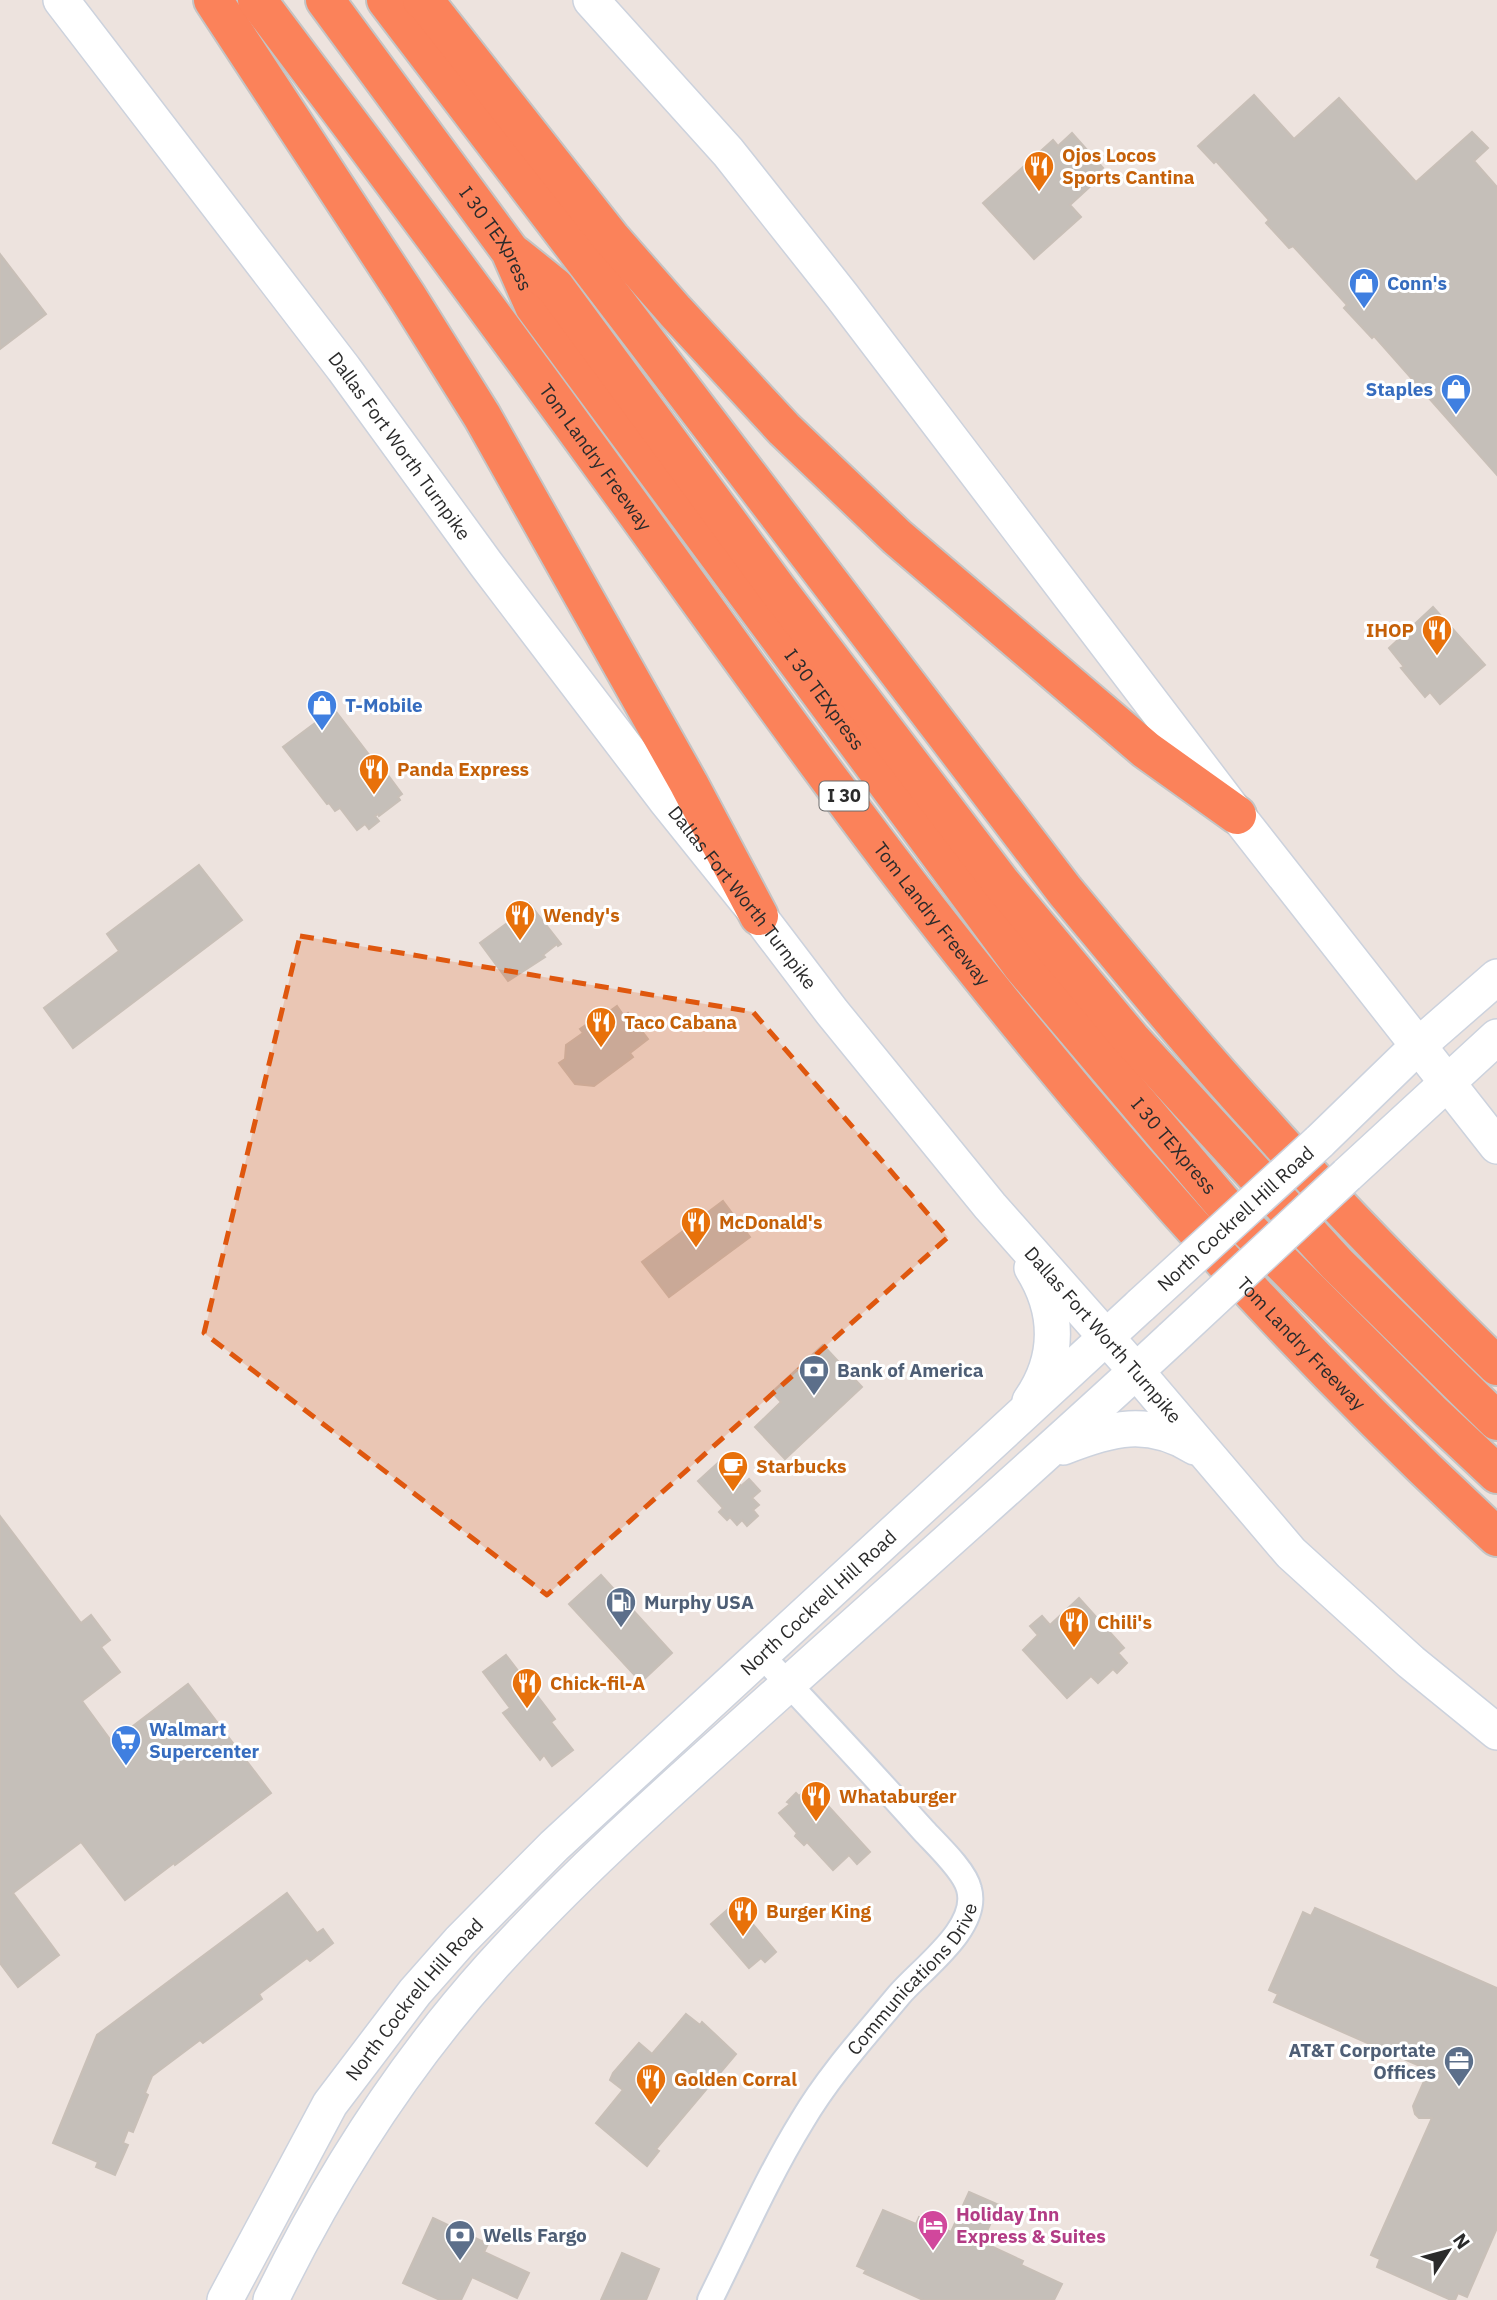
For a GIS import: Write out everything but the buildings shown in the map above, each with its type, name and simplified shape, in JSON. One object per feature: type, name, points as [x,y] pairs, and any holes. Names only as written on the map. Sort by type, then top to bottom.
[{"type":"highway","points":[[213,0],[407,296],[482,416],[689,784],[759,916]]},
{"type":"highway","name":"Tom Landry Freeway","points":[[257,0],[454,263],[884,851],[978,973],[1075,1091],[1182,1214],[1381,1424],[1497,1536]]},
{"type":"highway","name":"I 30 TEXpress","points":[[325,0],[510,251],[534,306],[1022,966],[1226,1207],[1420,1402],[1497,1474]]},
{"type":"highway","points":[[386,0],[1065,891],[1261,1122],[1362,1230],[1497,1366]]},
{"type":"highway","points":[[422,0],[611,238],[784,429],[897,537],[1146,750],[1237,815]]},
{"type":"highway","points":[[510,251],[555,287],[778,590],[985,862],[1122,1029],[1337,1264],[1497,1420]]},
{"type":"main road","name":"Dallas Fort Worth Turnpike","points":[[61,0],[344,369],[486,564],[657,789],[832,1012],[1003,1220],[1136,1371],[1290,1553],[1411,1662],[1497,1732]]},
{"type":"main road","points":[[591,0],[728,152],[842,296],[1237,815],[1497,1146]]},
{"type":"main road","name":"North Cockrell Hill Road","points":[[225,2300],[330,2104],[415,1992],[460,1941],[554,1846],[1319,1143],[1419,1045],[1497,977]]},
{"type":"main road","name":"North Cockrell Hill Road","points":[[271,2300],[359,2143],[418,2057],[490,1968],[639,1818],[1046,1453],[1497,1037]]},
{"type":"main road","points":[[1003,1220],[1044,1288],[1053,1321],[1051,1354],[1040,1388],[1015,1423]]},
{"type":"main road","points":[[1046,1453],[1099,1433],[1151,1428],[1178,1436],[1208,1455]]},
{"type":"main road","points":[[460,1941],[490,1968]]},
{"type":"street","name":"Communications Drive","points":[[710,2300],[801,2122],[848,2056],[903,1991],[954,1938],[971,1900],[969,1886],[948,1858],[762,1656]]},
{"type":"highlighted area","points":[[300,936],[753,1012],[948,1237],[547,1595],[204,1333]]},
{"type":"place","name":"Ojos Locos Sports Cantina","points":[[1039,193]]},
{"type":"place","name":"Conn's","points":[[1364,310]]},
{"type":"place","name":"Staples","points":[[1456,416]]},
{"type":"place","name":"IHOP","points":[[1437,657]]},
{"type":"place","name":"T-Mobile","points":[[322,732]]},
{"type":"place","name":"Panda Express","points":[[374,796]]},
{"type":"place","name":"Wendy's","points":[[520,942]]},
{"type":"place","name":"Taco Cabana","points":[[601,1049]]},
{"type":"place","name":"McDonald's","points":[[696,1249]]},
{"type":"place","name":"Bank of America","points":[[814,1397]]},
{"type":"place","name":"Starbucks","points":[[733,1493]]},
{"type":"place","name":"Murphy USA","points":[[621,1629]]},
{"type":"place","name":"Chili's","points":[[1074,1649]]},
{"type":"place","name":"Chick-fil-A","points":[[527,1710]]},
{"type":"place","name":"Walmart Supercenter","points":[[126,1767]]},
{"type":"place","name":"Whataburger","points":[[816,1823]]},
{"type":"place","name":"Burger King","points":[[743,1938]]},
{"type":"place","name":"AT&T Corportate Offices","points":[[1459,2088]]},
{"type":"place","name":"Golden Corral","points":[[651,2106]]},
{"type":"place","name":"Holiday Inn Express & Suites","points":[[933,2252]]},
{"type":"place","name":"Wells Fargo","points":[[460,2262]]}]
